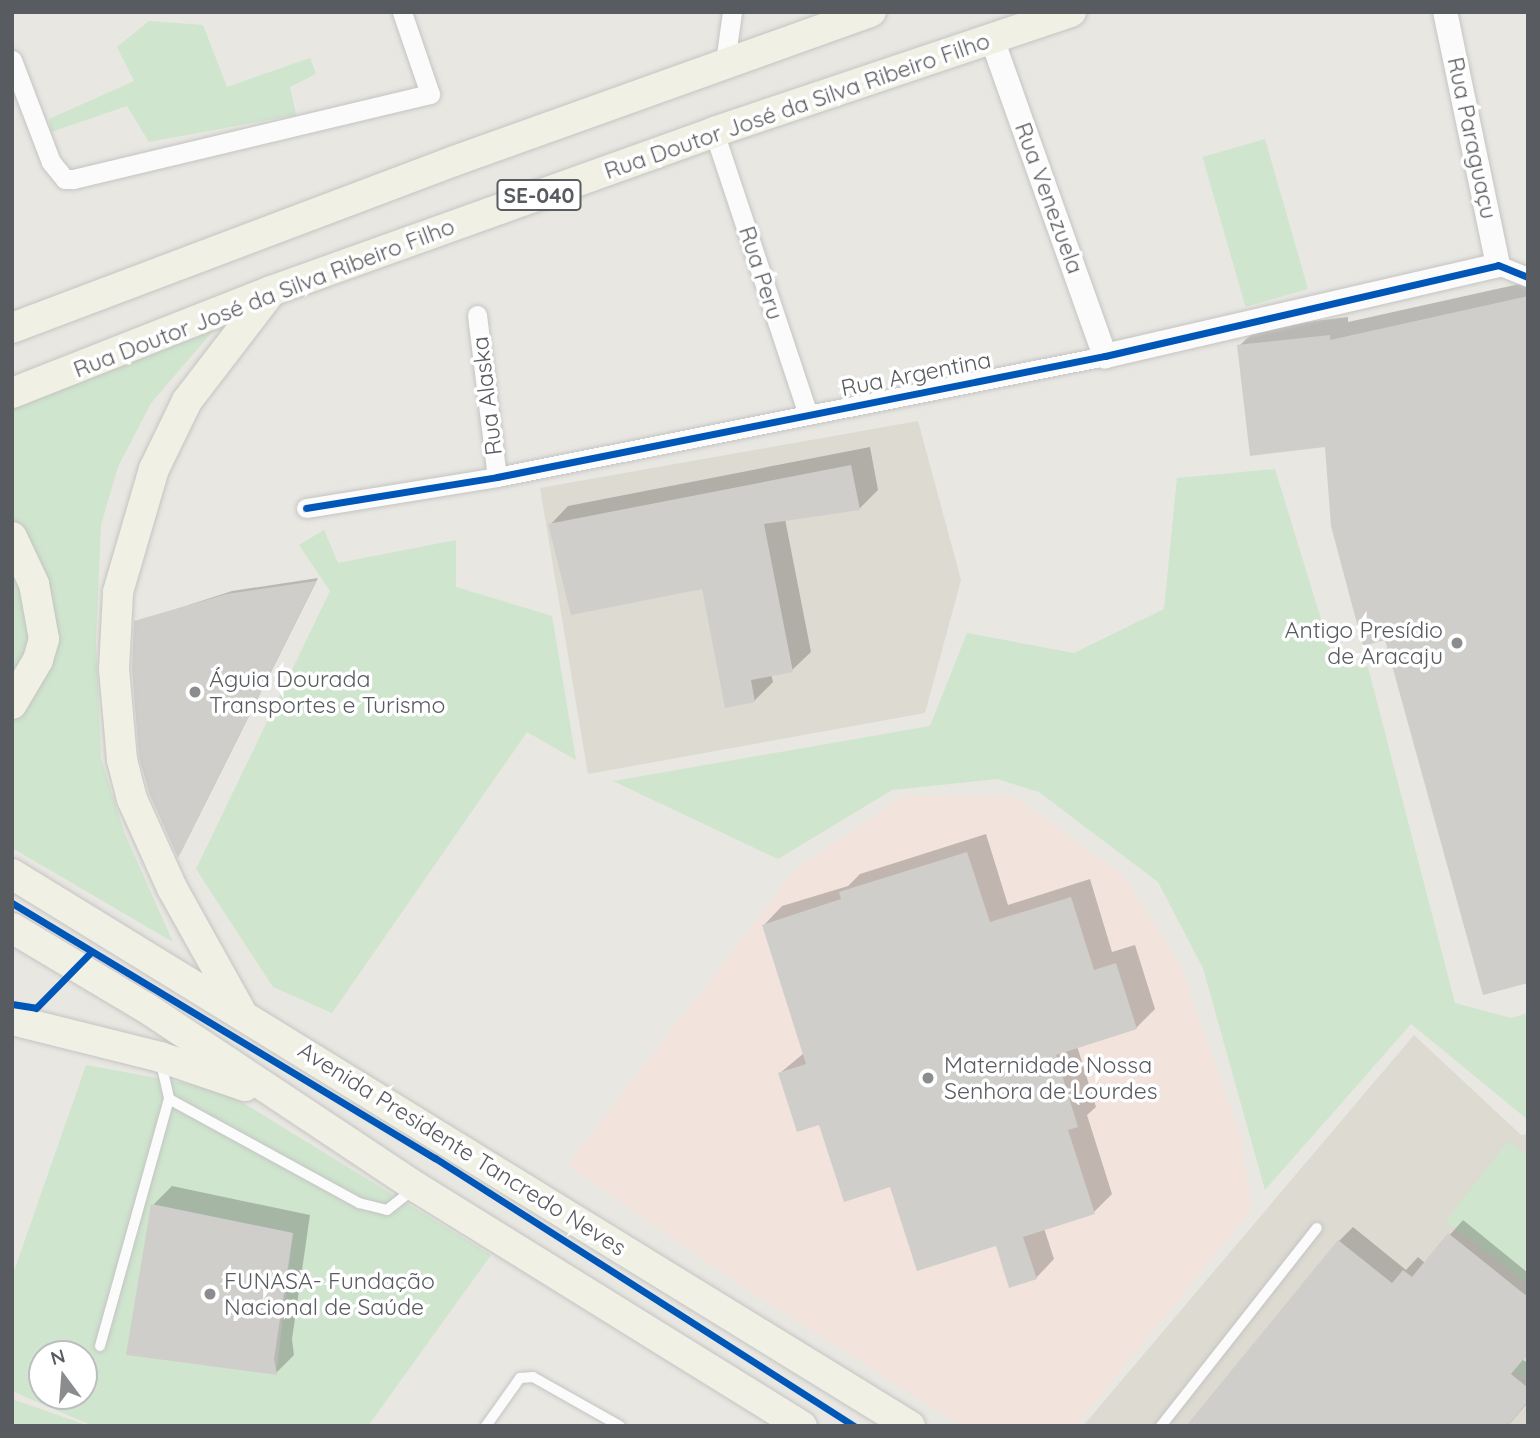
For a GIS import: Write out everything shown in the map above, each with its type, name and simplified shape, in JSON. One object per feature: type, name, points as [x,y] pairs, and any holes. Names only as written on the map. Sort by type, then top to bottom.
[{"type":"main road","name":"SE-040","points":[[12,328],[725,62],[871,12]]},
{"type":"main road","name":"Rua Doutor José da Silva Ribeiro Filho","points":[[12,393],[271,291],[713,132],[1071,12]]},
{"type":"main road","points":[[242,1014],[172,888],[133,775],[114,669],[118,592],[144,495],[187,401],[271,291]]},
{"type":"main road","points":[[12,537],[34,584],[44,639],[38,660],[12,704]]},
{"type":"main road","name":"Avenida Presidente Tancredo Neves","points":[[12,874],[910,1426]]},
{"type":"main road","points":[[20,939],[148,1009],[416,1187],[802,1426]]},
{"type":"main road","points":[[12,1020],[160,1057],[285,1099]]},
{"type":"street","points":[[12,60],[51,162],[65,179],[73,179],[430,94],[402,12]]},
{"type":"street","points":[[725,62],[732,12]]},
{"type":"street","name":"Rua Paraguaçu","points":[[1446,12],[1498,265]]},
{"type":"street","name":"Rua Venezuela","points":[[992,39],[1105,356]]},
{"type":"street","name":"Rua Peru","points":[[713,132],[808,415]]},
{"type":"street","points":[[1498,265],[1528,277]]},
{"type":"street","name":"Rua Argentina","points":[[306,508],[497,477],[1105,356],[1498,265]]},
{"type":"street","name":"Rua Alaska","points":[[477,315],[497,477]]},
{"type":"lane","points":[[100,1346],[169,1099],[160,1057]]},
{"type":"lane","points":[[169,1099],[379,1211],[395,1208],[416,1187]]},
{"type":"lane","points":[[1161,1426],[1317,1228]]},
{"type":"lane","points":[[486,1426],[520,1378],[533,1377],[620,1426]]},
{"type":"shaded area","points":[[918,421],[961,580],[925,713],[588,774],[540,488]]},
{"type":"shaded area","name":"Maternidade Nossa Senhora de Lourdes","points":[[904,795],[1015,797],[1122,874],[1180,964],[1241,1137],[1252,1209],[1076,1426],[962,1426],[733,1280],[567,1165],[795,870]]},
{"type":"shaded area","points":[[1414,1035],[1521,1135],[1528,1134],[1528,1426],[1083,1426]]},
{"type":"green space","points":[[149,21],[203,25],[227,87],[310,58],[316,74],[290,87],[296,115],[149,142],[127,106],[51,132],[49,119],[134,81],[117,47]]},
{"type":"green space","points":[[1265,139],[1308,289],[1246,307],[1203,157]]},
{"type":"green space","points":[[219,324],[151,403],[118,467],[101,525],[96,641],[101,758],[124,832],[173,942],[12,848],[12,717],[36,687],[12,523],[12,399]]},
{"type":"green space","points":[[1275,469],[1335,665],[1368,667],[1455,1003],[1511,1018],[1528,1013],[1528,1120],[1411,1024],[1265,1190],[1203,968],[1158,882],[1039,792],[997,779],[892,790],[778,859],[613,781],[930,726],[967,633],[1074,653],[1164,609],[1177,478]]},
{"type":"green space","points":[[324,530],[338,563],[456,540],[456,587],[552,616],[576,760],[527,732],[332,1013],[273,987],[196,869],[330,591],[299,545]]},
{"type":"green space","points":[[12,557],[35,624],[23,673],[12,686]]},
{"type":"green space","points":[[86,1065],[212,1088],[240,1101],[491,1255],[368,1426],[93,1426],[56,1410],[98,1410],[98,1340],[28,1340],[28,1398],[12,1391],[12,1277]],"holes":[[[152,1204],[293,1233],[276,1375],[127,1355]]]},
{"type":"green space","points":[[1508,1141],[1528,1156],[1528,1284],[1446,1221]]},
{"type":"green space","points":[[1528,1354],[1528,1382],[1514,1371]]},
{"type":"green space","points":[[12,1399],[28,1405],[28,1410],[43,1410],[89,1426],[12,1426]]},
{"type":"building","name":"Antigo Presídio de Aracaju","points":[[1528,296],[1528,983],[1483,995],[1385,640],[1363,646],[1331,526],[1325,447],[1250,456],[1237,345],[1330,335],[1330,340]]},
{"type":"building","points":[[851,465],[860,510],[764,524],[793,672],[751,680],[755,702],[725,708],[702,589],[571,615],[548,524]]},
{"type":"building","name":"Águia Dourada Transportes e Turismo","points":[[316,581],[178,858],[149,793],[139,757],[132,669],[134,621],[227,594]]},
{"type":"building","points":[[967,852],[990,922],[1071,897],[1094,970],[1116,963],[1137,1029],[1056,1055],[1078,1127],[1068,1130],[1095,1214],[1023,1237],[1037,1279],[1009,1288],[996,1246],[917,1271],[890,1187],[844,1202],[819,1125],[797,1132],[778,1073],[806,1064],[762,925],[841,899],[839,892]]},
{"type":"building","name":"FUNASA- Fundação Nacional de Saúde","points":[[151,1204],[293,1233],[274,1359],[277,1375],[126,1355]]},
{"type":"building","points":[[1448,1233],[1528,1297],[1528,1354],[1511,1374],[1528,1388],[1528,1401],[1508,1426],[1186,1426],[1338,1240],[1392,1283],[1403,1270],[1412,1277]]},
{"type":"cycle path","points":[[306,508],[497,477],[1105,356],[1498,265],[1528,277]]},
{"type":"cycle path","points":[[12,903],[435,1158],[854,1426]]},
{"type":"cycle path","points":[[12,1004],[36,1008],[91,952]]},
{"type":"place","name":"Antigo Presídio de Aracaju","points":[[1457,643]]},
{"type":"place","name":"Águia Dourada Transportes e Turismo","points":[[195,692]]},
{"type":"place","name":"Maternidade Nossa Senhora de Lourdes","points":[[928,1078]]},
{"type":"place","name":"FUNASA- Fundação Nacional de Saúde","points":[[210,1294]]}]
